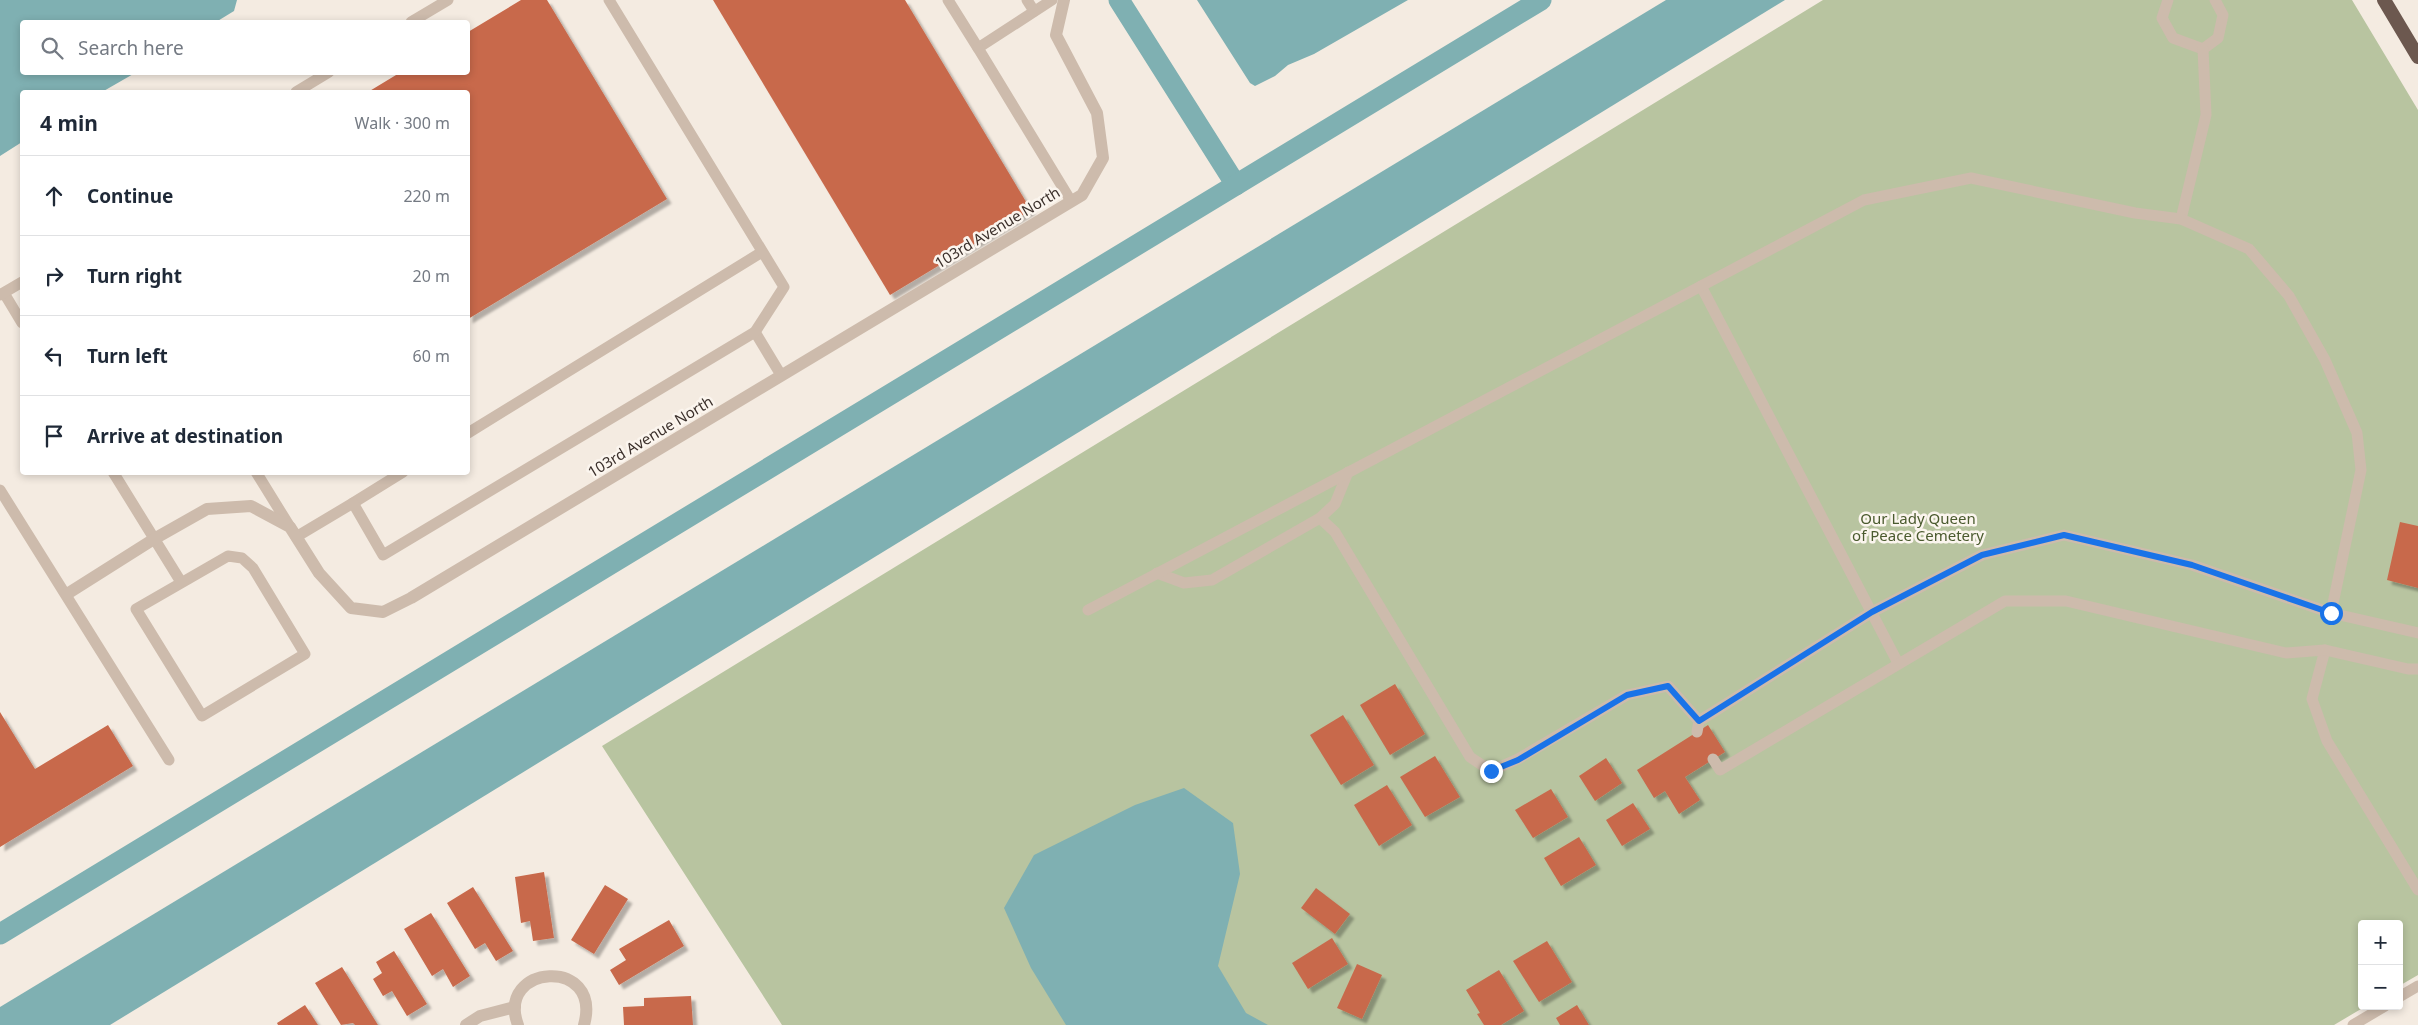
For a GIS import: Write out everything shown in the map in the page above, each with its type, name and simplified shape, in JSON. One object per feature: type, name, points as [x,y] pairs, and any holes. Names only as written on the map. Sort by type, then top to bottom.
[{"type":"highway","points":[[2384,0],[2418,56]]},
{"type":"street","name":"103rd Avenue North","points":[[67,594],[154,539],[207,509],[251,506],[293,532],[319,573],[351,608],[383,612],[411,598],[1082,194],[1103,158],[1097,113],[1056,35],[1064,0]]},
{"type":"street","points":[[518,1025],[515,1007],[518,995],[526,985],[536,978],[548,975],[561,976],[572,982],[581,991],[586,1003],[587,1015],[584,1025]]},
{"type":"street","points":[[466,1025],[480,1016],[515,1007]]},
{"type":"lane","points":[[414,20],[448,0]]},
{"type":"lane","points":[[353,503],[383,555],[755,332],[784,288],[609,0]]},
{"type":"lane","points":[[948,0],[1071,201]]},
{"type":"lane","points":[[1027,0],[1034,11]]},
{"type":"lane","points":[[978,48],[1052,0]]},
{"type":"lane","points":[[2168,0],[2162,18],[2173,38],[2203,49]]},
{"type":"lane","points":[[2203,49],[2218,38],[2223,15],[2215,0]]},
{"type":"lane","points":[[2181,219],[2206,115],[2203,49]]},
{"type":"lane","points":[[299,90],[324,75]]},
{"type":"lane","points":[[1088,610],[1864,200],[1972,178],[2135,213],[2181,219],[2249,249],[2289,296],[2325,360],[2357,433],[2361,470],[2331,613]]},
{"type":"lane","points":[[470,432],[762,252]]},
{"type":"lane","points":[[20,283],[2,294],[20,320]]},
{"type":"lane","points":[[1701,286],[1898,663]]},
{"type":"lane","points":[[755,332],[781,376]]},
{"type":"lane","points":[[1157,573],[1184,583],[1212,580],[1320,518],[1335,504],[1348,472]]},
{"type":"lane","points":[[115,475],[181,582]]},
{"type":"lane","points":[[258,475],[293,532],[353,503],[398,475]]},
{"type":"lane","points":[[0,490],[67,594],[169,760]]},
{"type":"lane","points":[[1320,518],[1335,532],[1470,757],[1491,771],[1518,760],[1627,695],[1668,686],[1698,727],[1872,612],[1982,555],[2064,535],[2192,565],[2331,613],[2418,633]]},
{"type":"lane","points":[[228,556],[242,558],[252,568],[305,654],[202,716],[136,609],[181,582],[221,558],[228,556]]},
{"type":"lane","points":[[1713,759],[1720,770],[2005,601],[2066,601],[2286,653],[2325,650],[2408,669],[2418,669]]},
{"type":"lane","points":[[2325,650],[2312,699],[2327,741],[2418,888]]},
{"type":"lane","points":[[2403,995],[2418,986]]},
{"type":"lane","points":[[2353,1025],[2377,1010]]},
{"type":"green space","name":"Our Lady Queen of Peace Cemetery","points":[[1823,0],[2352,0],[2418,110],[2418,975],[2403,984],[2403,920],[2358,920],[2359,1010],[2334,1025],[782,1025],[602,746]]},
{"type":"water","points":[[0,0],[237,0],[234,11],[219,20],[20,20],[20,75],[132,75],[105,90],[20,90],[20,143],[0,156]]},
{"type":"water","points":[[1197,0],[1408,0],[1314,54],[1288,65],[1275,76],[1255,86],[1250,83]]},
{"type":"water","points":[[1666,0],[1785,0],[110,1025],[0,1025],[0,1007]]},
{"type":"water","points":[[1184,788],[1233,823],[1240,874],[1218,966],[1246,1013],[1268,1025],[1066,1025],[1031,968],[1004,908],[1034,855],[1135,805]]},
{"type":"building","points":[[521,0],[547,0],[667,199],[470,318],[470,90],[371,90],[396,75],[470,75],[470,31]]},
{"type":"building","points":[[713,0],[905,0],[1031,210],[890,295]]},
{"type":"building","points":[[2400,522],[2418,526],[2418,588],[2387,580]]},
{"type":"building","points":[[1395,684],[1425,734],[1390,755],[1360,705]]},
{"type":"building","points":[[0,712],[35,769],[108,725],[133,766],[0,847]]},
{"type":"building","points":[[1343,715],[1374,765],[1341,785],[1310,735]]},
{"type":"building","points":[[1708,725],[1725,752],[1685,777],[1700,800],[1679,814],[1665,791],[1654,798],[1637,770]]},
{"type":"building","points":[[1435,756],[1460,797],[1425,817],[1400,777]]},
{"type":"building","points":[[1606,758],[1622,783],[1595,801],[1579,776]]},
{"type":"building","points":[[1387,785],[1412,825],[1379,846],[1354,805]]},
{"type":"building","points":[[1551,789],[1568,817],[1533,838],[1515,810]]},
{"type":"building","points":[[1633,803],[1650,829],[1622,846],[1606,820]]},
{"type":"building","points":[[1579,837],[1596,865],[1561,886],[1544,858]]},
{"type":"building","points":[[544,872],[554,938],[533,941],[530,921],[521,923],[515,877]]},
{"type":"building","points":[[605,885],[628,899],[594,954],[571,940]]},
{"type":"building","points":[[473,887],[513,951],[496,961],[485,943],[475,949],[447,903]]},
{"type":"building","points":[[1316,888],[1350,914],[1335,934],[1301,908]]},
{"type":"building","points":[[431,913],[470,976],[453,987],[443,969],[432,976],[404,929]]},
{"type":"building","points":[[669,920],[684,946],[619,985],[610,970],[626,960],[619,949]]},
{"type":"building","points":[[1332,938],[1348,964],[1308,989],[1292,963]]},
{"type":"building","points":[[1547,941],[1572,982],[1539,1002],[1513,961]]},
{"type":"building","points":[[394,951],[427,1004],[407,1016],[392,991],[383,996],[373,979],[382,973],[376,962]]},
{"type":"building","points":[[1357,964],[1382,975],[1362,1019],[1337,1008]]},
{"type":"building","points":[[342,967],[378,1025],[355,1025],[353,1023],[341,1025],[315,983]]},
{"type":"building","points":[[1499,970],[1524,1011],[1501,1025],[1484,1025],[1477,1014],[1480,1013],[1466,990]]},
{"type":"building","points":[[691,996],[693,1025],[624,1025],[623,1007],[644,1006],[644,998]]},
{"type":"building","points":[[305,1005],[318,1025],[278,1025],[277,1023]]},
{"type":"building","points":[[1577,1005],[1589,1025],[1560,1025],[1556,1018]]},
{"type":"waterway","points":[[1119,0],[1236,185]]},
{"type":"waterway","points":[[0,934],[1541,0]]},
{"type":"route","points":[[1491,771],[1518,760],[1627,695],[1668,686],[1699,721],[1872,612],[1982,555],[2064,535],[2192,565],[2331,613]]}]
